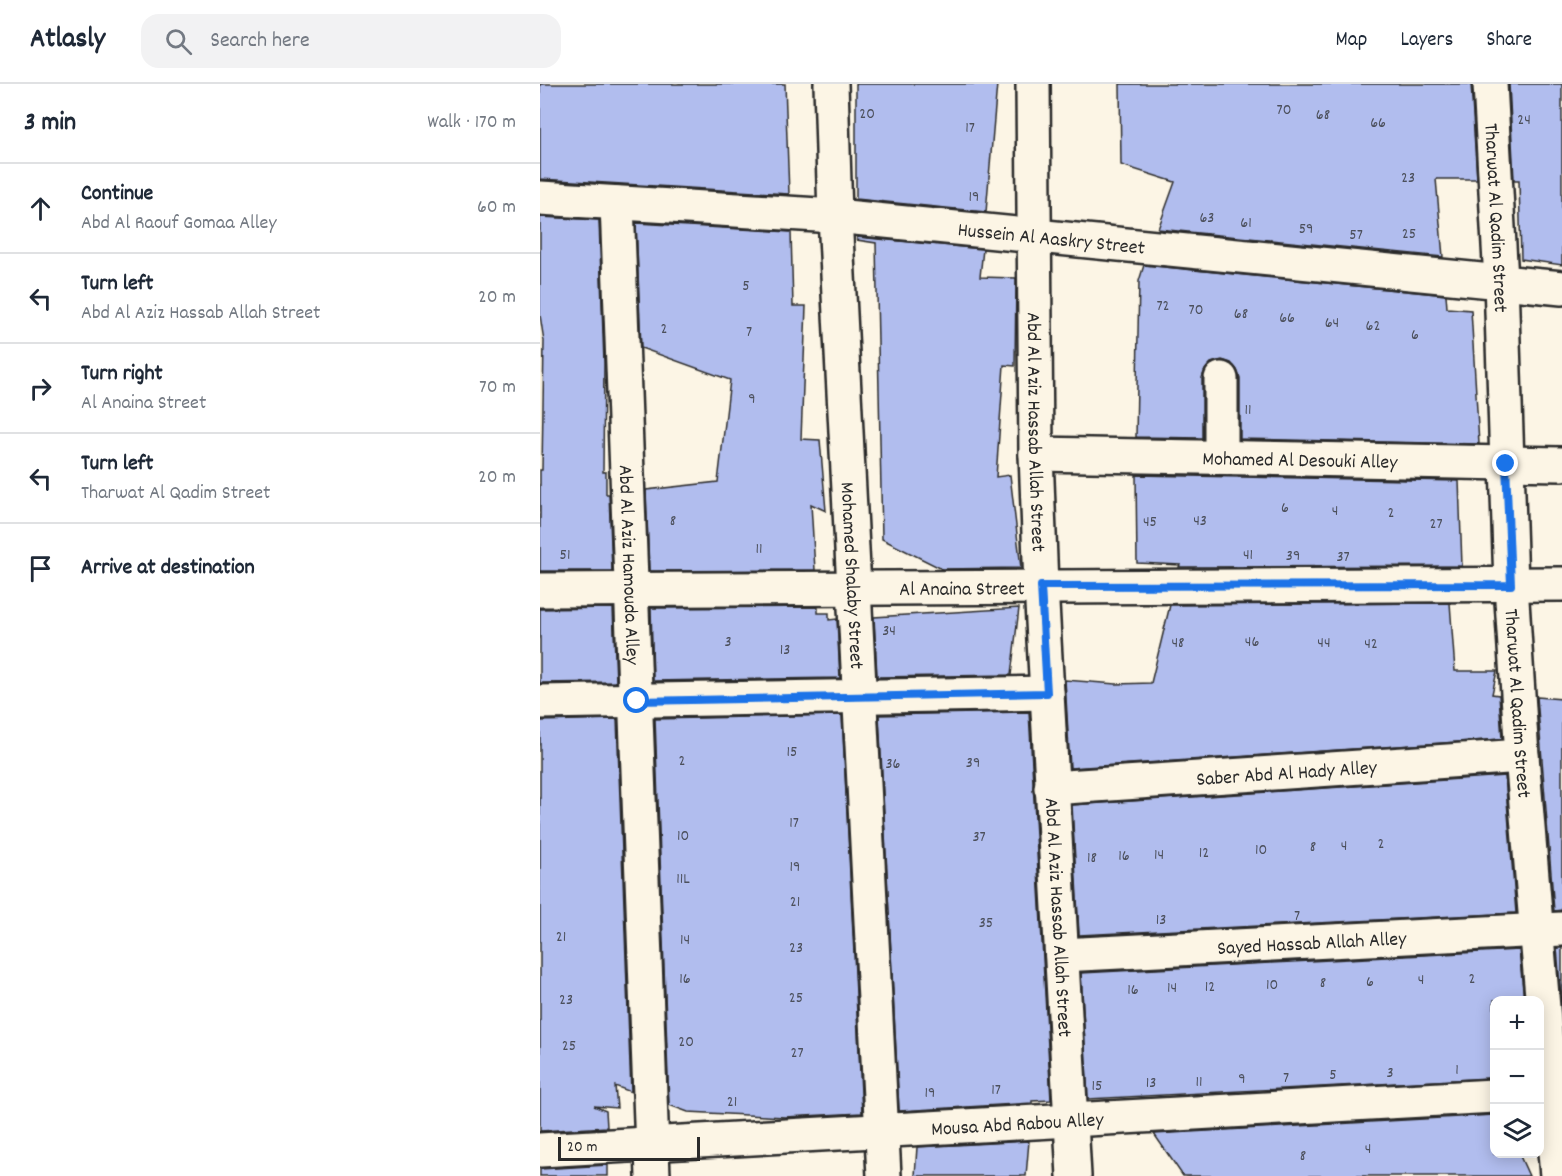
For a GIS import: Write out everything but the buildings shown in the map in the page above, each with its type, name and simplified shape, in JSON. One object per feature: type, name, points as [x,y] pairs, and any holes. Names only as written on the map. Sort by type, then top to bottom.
[{"type":"street","name":"Mohamed Shalaby Street","points":[[831,84],[835,216],[884,1176]]},
{"type":"street","name":"Abd Al Aziz Hassab Allah Street","points":[[1033,84],[1036,454],[1051,788],[1074,1176]]},
{"type":"street","name":"Tharwat Al Qadim Street","points":[[1490,84],[1501,281],[1511,585],[1522,756],[1549,930],[1550,1092],[1557,1176]]},
{"type":"street","name":"Hussein Al Aaskry Street","points":[[540,198],[835,216],[1562,288]]},
{"type":"street","name":"Abd Al Aziz Hamouda Alley","points":[[617,203],[653,1176]]},
{"type":"street","points":[[1221,379],[1221,457]]},
{"type":"street","name":"Mohamed Al Desouki Alley","points":[[1036,454],[1562,464]]},
{"type":"street","name":"Al Anaina Street","points":[[540,590],[1562,584]]},
{"type":"street","points":[[540,702],[1047,693]]},
{"type":"street","name":"Saber Abd Al Hady Alley","points":[[1051,788],[1522,756]]},
{"type":"street","name":"Sayed Hassab Allah Alley","points":[[1062,955],[1549,930]]},
{"type":"street","name":"Mousa Abd Rabou Alley","points":[[540,1150],[1490,1096]]},
{"type":"route","points":[[637,701],[1047,693],[1041,586],[1511,585],[1506,464]]}]
